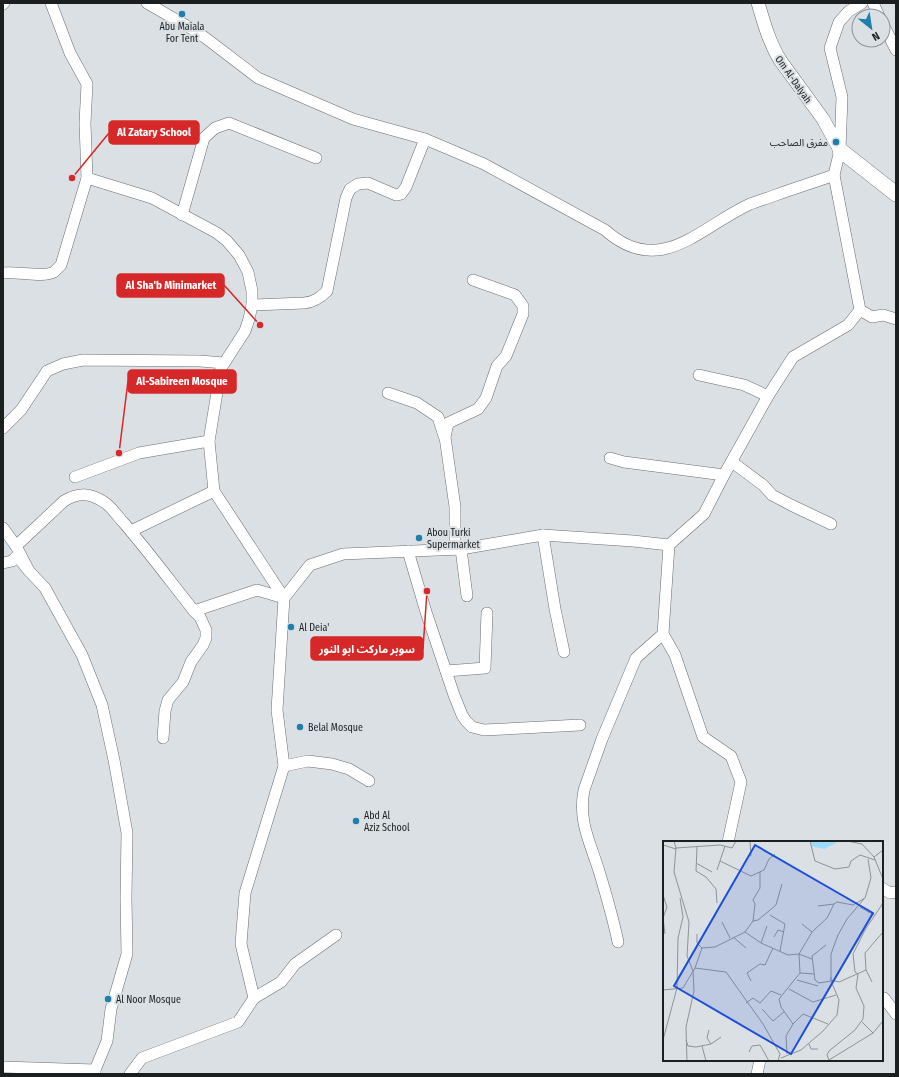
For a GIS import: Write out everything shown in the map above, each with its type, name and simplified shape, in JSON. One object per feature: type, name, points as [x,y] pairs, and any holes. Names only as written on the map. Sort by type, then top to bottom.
[{"type":"main road","points":[[840,150],[896,194]]},
{"type":"street","points":[[3,272],[38,274],[53,272],[61,265],[87,178],[85,124],[87,84],[70,53],[50,3]]},
{"type":"street","points":[[147,3],[199,33],[258,78],[353,119],[425,139],[484,164],[605,230],[622,243],[638,249],[664,250],[681,244],[750,204],[834,175]]},
{"type":"street","name":"Om Al-Dalyah","points":[[758,3],[774,50],[823,119],[840,150]]},
{"type":"street","points":[[862,3],[849,11],[839,22],[830,48],[842,96],[840,150],[834,175],[860,310],[872,318],[883,315],[896,319]]},
{"type":"street","points":[[891,40],[896,50]]},
{"type":"street","points":[[182,215],[204,138],[215,128],[230,123],[316,158]]},
{"type":"street","points":[[252,305],[309,303],[320,298],[327,291],[346,198],[350,189],[358,184],[368,183],[396,195],[401,194],[406,187],[425,139]]},
{"type":"street","points":[[87,178],[152,198],[217,233],[234,248],[248,272],[252,291],[252,305],[249,319],[245,331],[221,368],[210,441],[214,491],[284,598]]},
{"type":"street","points":[[445,437],[448,423],[478,409],[486,398],[497,366],[506,356],[523,314],[523,306],[515,295],[473,280]]},
{"type":"street","points":[[728,841],[741,782],[731,756],[703,737],[675,655],[663,634],[669,545],[704,514],[768,396],[793,357],[848,325],[860,310]]},
{"type":"street","points":[[3,428],[21,410],[47,371],[63,364],[83,360],[200,361],[224,363]]},
{"type":"street","points":[[699,375],[744,385],[768,396]]},
{"type":"street","points":[[388,393],[417,404],[438,418],[445,437],[458,549],[467,596]]},
{"type":"street","points":[[75,477],[139,453],[210,441]]},
{"type":"street","points":[[610,458],[624,462],[724,475]]},
{"type":"street","points":[[732,462],[763,485],[772,495],[831,524]]},
{"type":"street","points":[[131,531],[214,491]]},
{"type":"street","points":[[16,546],[64,501],[77,494],[92,496],[106,502],[131,531],[194,612],[200,617],[206,630],[206,638],[191,662],[183,682],[168,700],[165,711],[163,738]]},
{"type":"street","points":[[3,528],[16,546],[30,571]]},
{"type":"street","points":[[543,535],[555,609],[564,652]]},
{"type":"street","points":[[254,998],[241,944],[245,892],[284,766],[277,710],[284,598],[310,564],[343,554],[458,549],[543,535],[669,545]]},
{"type":"street","points":[[408,551],[426,612],[463,718],[476,728],[485,730],[580,725]]},
{"type":"street","points":[[3,563],[12,560],[17,556],[45,588],[82,655],[102,705],[114,760],[127,833],[127,954],[111,1009],[107,1041],[95,1072],[3,1068]]},
{"type":"street","points":[[194,612],[257,590],[284,598]]},
{"type":"street","points":[[446,671],[485,668],[487,613]]},
{"type":"street","points":[[618,942],[614,921],[584,826],[582,817],[582,799],[602,739],[636,658],[663,634]]},
{"type":"street","points":[[284,766],[308,761],[332,764],[349,769],[369,782]]},
{"type":"street","points":[[883,889],[890,893],[896,892]]},
{"type":"street","points":[[130,1074],[142,1058],[238,1022],[254,998],[281,982],[295,964],[336,935]]},
{"type":"street","points":[[884,998],[896,1014]]},
{"type":"street","points":[[757,1074],[760,1061]]},
{"type":"place","name":"Abu Maiala For Tent","points":[[182,14]]},
{"type":"place","name":"مفرق الصاحب","points":[[836,142]]},
{"type":"place","name":"Al Zatary School","points":[[72,178]]},
{"type":"place","name":"Al Sha'b Minimarket","points":[[260,325]]},
{"type":"place","name":"Al-Sabireen Mosque","points":[[119,453]]},
{"type":"place","name":"Abou Turki Supermarket","points":[[419,538]]},
{"type":"place","name":"سوبر ماركت ابو النور","points":[[427,591]]},
{"type":"place","name":"Al Deia'","points":[[291,627]]},
{"type":"place","name":"Belal Mosque","points":[[300,727]]},
{"type":"place","name":"Abd Al Aziz School","points":[[356,821]]},
{"type":"place","name":"Al Noor Mosque","points":[[108,999]]}]
